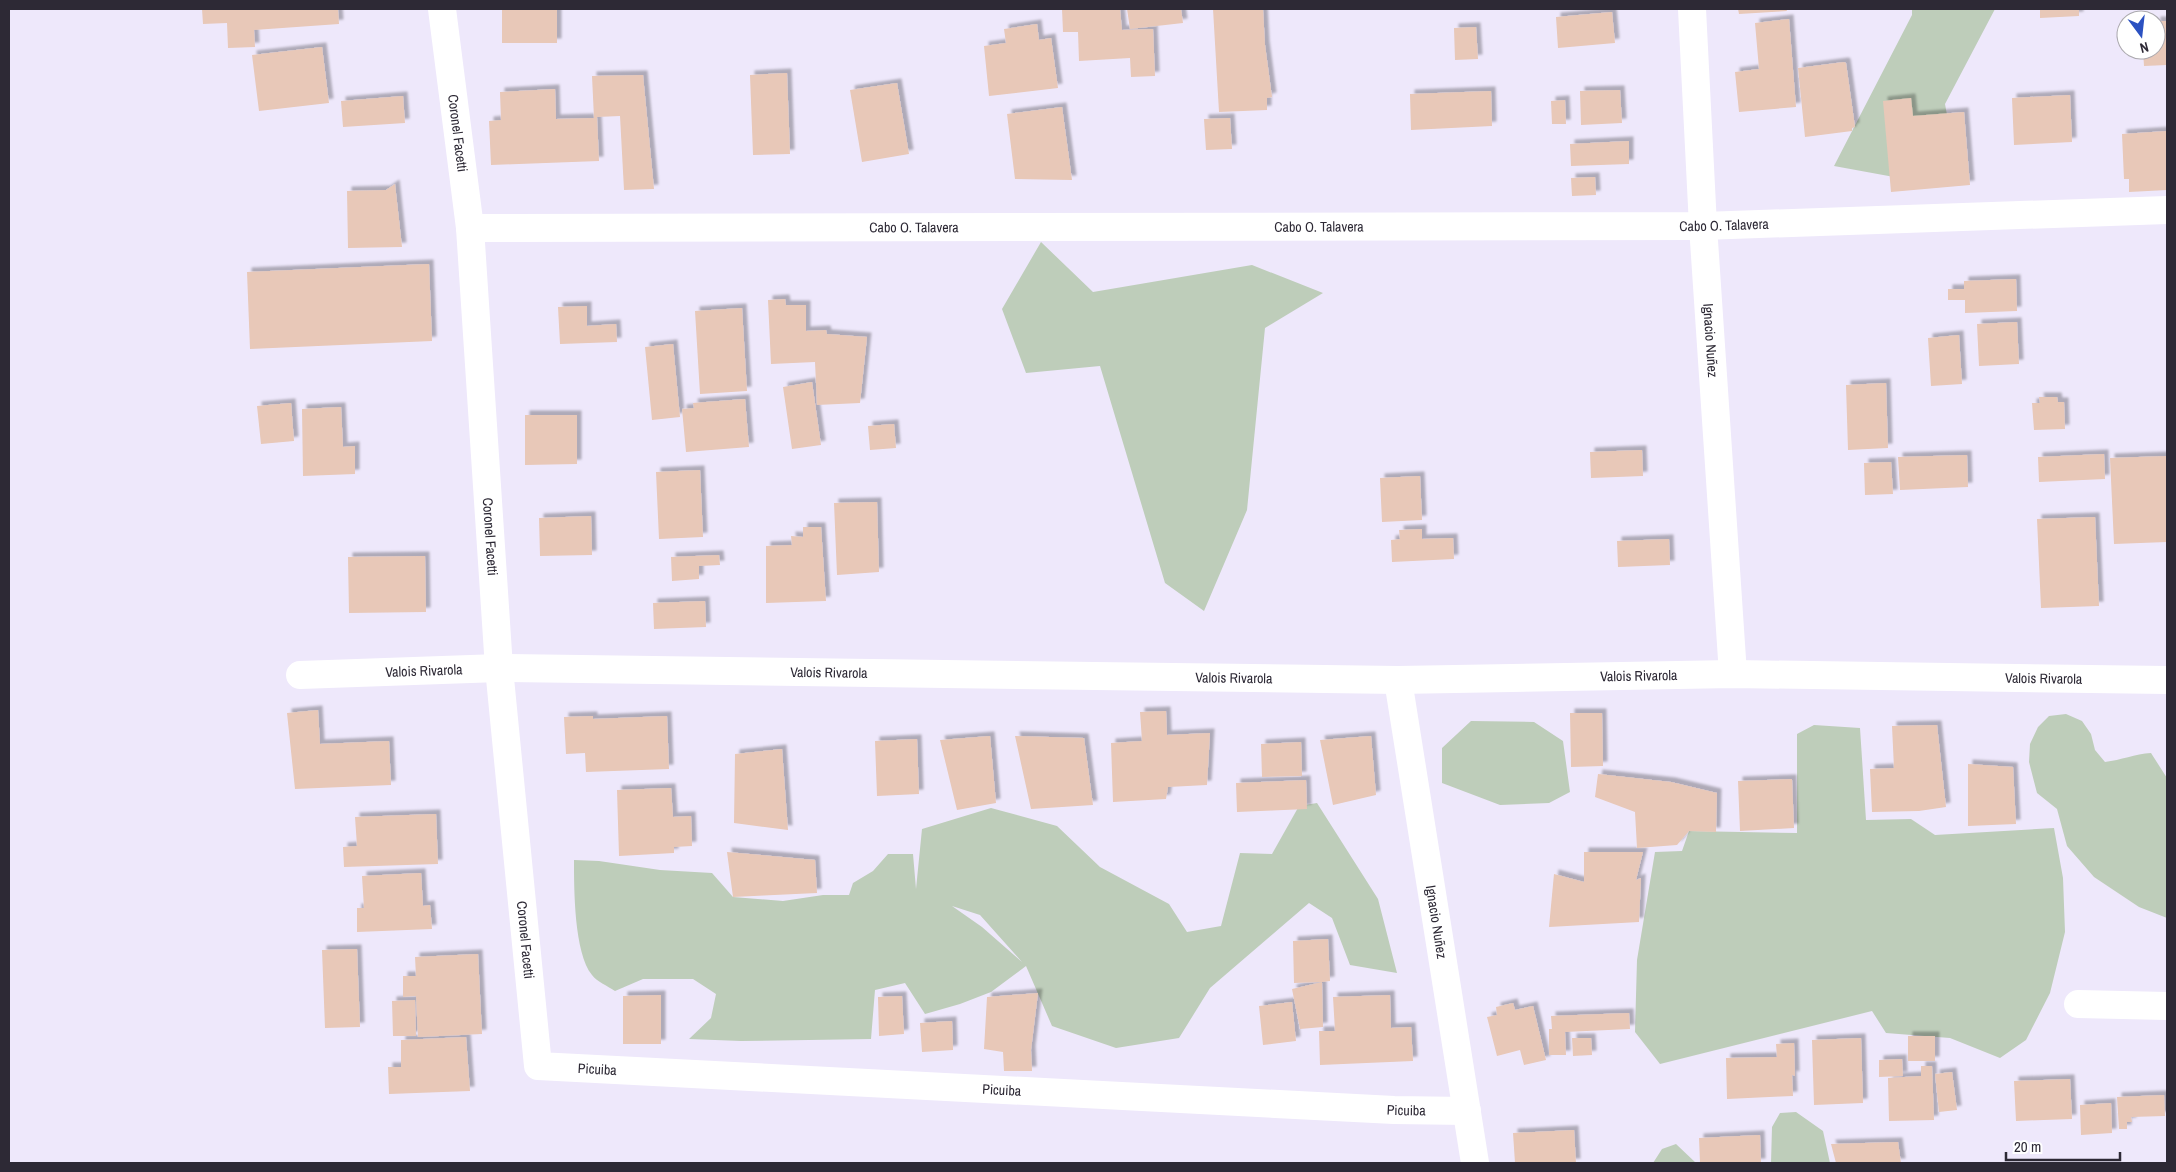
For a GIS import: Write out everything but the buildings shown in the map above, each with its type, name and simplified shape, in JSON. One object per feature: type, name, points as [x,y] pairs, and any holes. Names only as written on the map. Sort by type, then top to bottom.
[{"type":"street","name":"Coronel Facetti","points":[[442,9],[470,228],[499,668],[538,1066]]},
{"type":"street","name":"Ignacio Nuñez","points":[[1692,9],[1703,226],[1733,674]]},
{"type":"street","name":"Cabo O. Talavera","points":[[470,228],[1703,226],[2167,210]]},
{"type":"street","name":"Valois Rivarola","points":[[300,675],[499,668],[1398,680],[1733,674],[2167,680]]},
{"type":"street","name":"Ignacio Nuñez","points":[[1398,680],[1475,1163]]},
{"type":"street","points":[[2078,1004],[2167,1006]]},
{"type":"street","name":"Picuiba","points":[[538,1066],[1394,1110],[1467,1111]]},
{"type":"green space","points":[[1912,9],[1995,9],[1945,104],[1953,147],[1905,179],[1834,166],[1912,15]]},
{"type":"green space","points":[[1041,242],[1093,292],[1252,265],[1323,293],[1265,328],[1247,510],[1204,611],[1165,583],[1100,366],[1026,373],[1002,309]]},
{"type":"green space","points":[[2066,714],[2082,721],[2091,734],[2095,750],[2105,762],[2151,753],[2167,778],[2167,918],[2139,907],[2094,877],[2067,846],[2057,809],[2037,793],[2029,762],[2030,744],[2038,727],[2049,716]]},
{"type":"green space","points":[[1471,721],[1534,722],[1563,741],[1570,792],[1549,803],[1500,805],[1442,783],[1442,748]]},
{"type":"green space","points":[[1814,725],[1860,728],[1866,820],[1911,819],[1935,835],[2054,828],[2063,878],[2065,932],[2050,993],[2026,1040],[2000,1058],[1950,1038],[1886,1033],[1872,1011],[1660,1064],[1635,1032],[1637,960],[1655,852],[1682,851],[1689,831],[1797,833],[1797,734]]},
{"type":"green space","points":[[1317,803],[1378,899],[1397,973],[1350,965],[1332,918],[1309,903],[1210,988],[1179,1038],[1116,1048],[1052,1026],[1026,966],[991,992],[960,1004],[925,1014],[905,983],[875,990],[871,1039],[741,1041],[689,1039],[711,1018],[716,994],[693,979],[643,979],[615,991],[592,975],[586,965],[578,937],[574,860],[599,861],[660,870],[712,873],[733,897],[783,901],[823,895],[849,895],[853,883],[873,871],[888,854],[913,854],[916,889],[922,829],[991,808],[1057,826],[1100,867],[1169,904],[1187,932],[1221,926],[1240,853],[1272,854],[1299,806]],"holes":[[[952,906],[980,915],[1022,962],[982,927]]]},
{"type":"green space","points":[[1796,1112],[1823,1131],[1830,1163],[1771,1163],[1772,1127],[1780,1113]]},
{"type":"green space","points":[[1676,1144],[1696,1163],[1653,1163],[1662,1149]]}]
